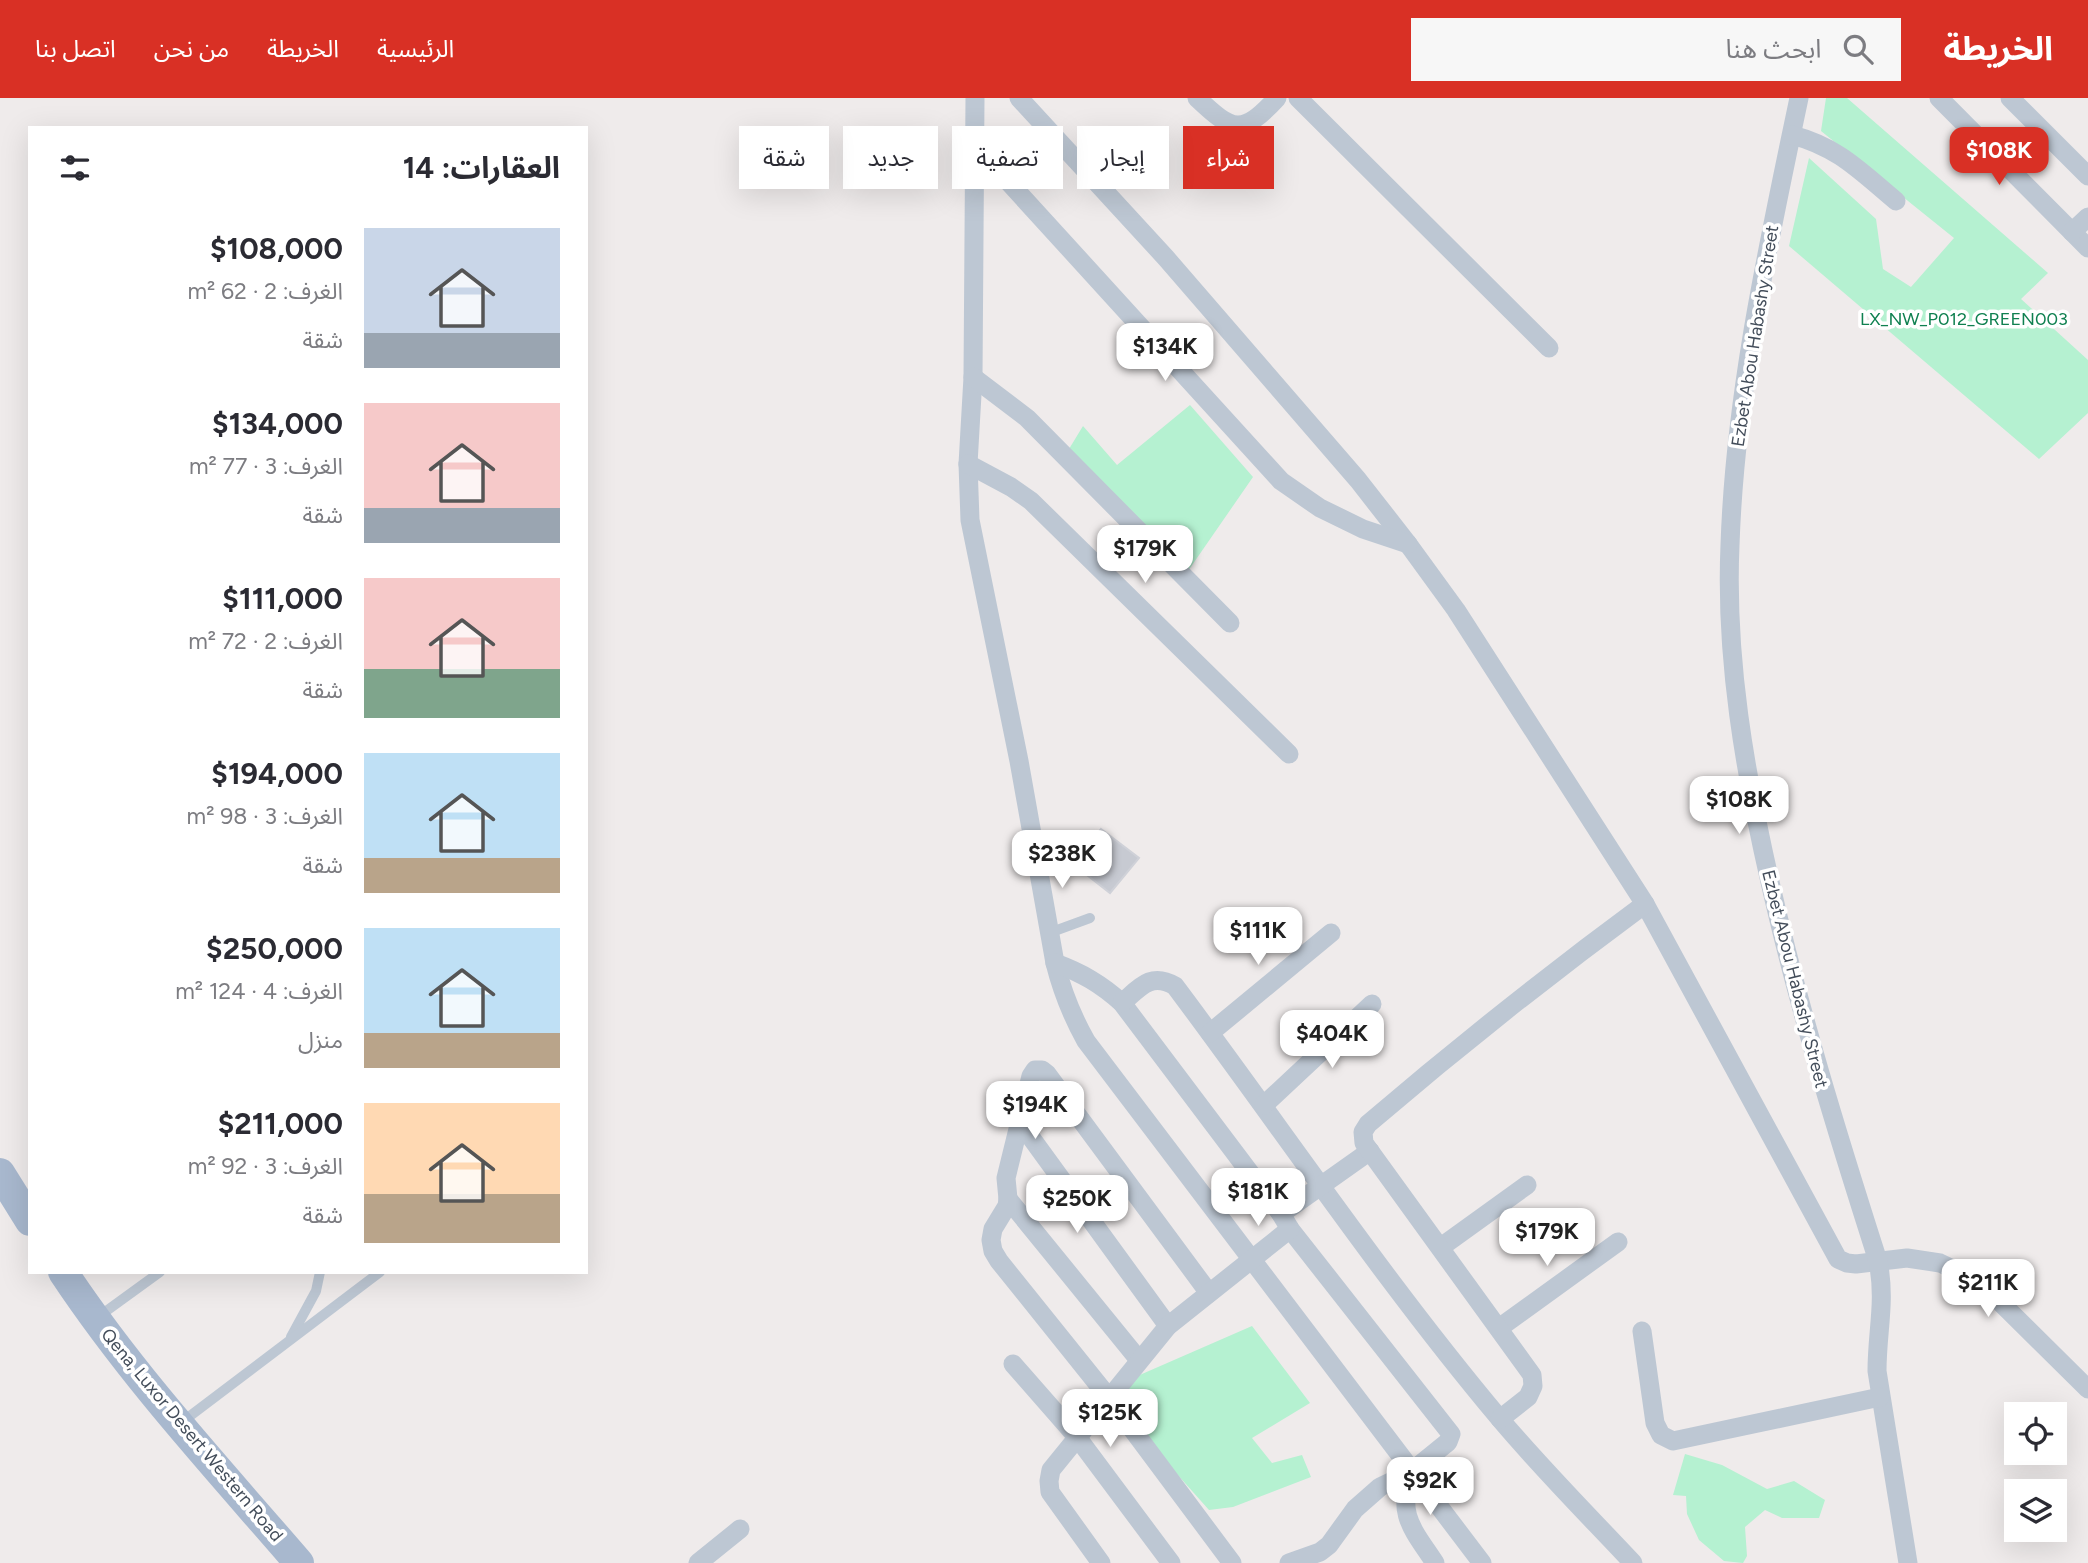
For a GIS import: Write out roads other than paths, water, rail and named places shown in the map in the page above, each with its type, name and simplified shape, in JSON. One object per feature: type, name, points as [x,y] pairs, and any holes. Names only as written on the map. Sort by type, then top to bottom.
[{"type":"main road","points":[[0,1173],[28,1218]]},
{"type":"main road","name":"Qena, Luxor Desert Western Road","points":[[64,1274],[178,1424],[299,1563]]},
{"type":"street","points":[[975,98],[975,126]]},
{"type":"street","points":[[1019,98],[1166,258],[1358,480],[1408,544],[1501,678],[1645,904],[1838,1259],[1856,1264],[1907,1258],[1940,1264],[1970,1277],[1996,1298],[2088,1389]]},
{"type":"street","points":[[1197,98],[1215,116],[1229,124],[1245,125],[1260,117],[1277,98]]},
{"type":"street","points":[[1298,98],[1549,348]]},
{"type":"street","name":"Ezbet Abou Habashy Street","points":[[1799,98],[1752,328],[1735,450],[1729,548],[1732,646],[1742,744],[1782,937],[1824,1091],[1878,1261],[1882,1300],[1877,1371],[1908,1563]]},
{"type":"street","points":[[1939,98],[2088,248]]},
{"type":"street","points":[[2010,98],[2088,176]]},
{"type":"street","points":[[1792,135],[1829,148],[1896,201]]},
{"type":"street","points":[[974,189],[968,464],[972,529],[1062,990],[1086,1041],[1482,1563]]},
{"type":"street","points":[[1015,189],[1281,481],[1320,508],[1363,529],[1408,544]]},
{"type":"street","points":[[2072,232],[2088,217]]},
{"type":"street","points":[[972,377],[1027,418],[1230,623]]},
{"type":"street","points":[[968,464],[1031,501],[1289,754]]},
{"type":"street","points":[[1500,1419],[1528,1396],[1533,1386],[1532,1375],[1364,1143],[1363,1132],[1368,1124],[1458,1047],[1645,904]]},
{"type":"street","points":[[1210,1033],[1331,933]]},
{"type":"street","points":[[1055,963],[1080,972],[1103,985],[1122,1003],[1285,1222],[1451,1434],[1448,1442],[1411,1472],[1380,1487],[1355,1508],[1320,1558],[1289,1563]]},
{"type":"street","points":[[1122,1003],[1144,984],[1155,980],[1166,981],[1175,986],[1403,1299],[1500,1419],[1633,1563]]},
{"type":"street","points":[[1264,1105],[1372,1004]]},
{"type":"street","points":[[1209,1293],[1055,1085],[1042,1070],[1035,1070],[1031,1076],[1006,1178],[1009,1199],[993,1229],[993,1251],[1109,1398],[1232,1563]]},
{"type":"street","points":[[1019,1121],[1168,1326]]},
{"type":"street","points":[[1101,1563],[1050,1492],[1051,1470],[1168,1326],[1251,1259],[1321,1186],[1370,1151]]},
{"type":"street","points":[[1441,1247],[1527,1185]]},
{"type":"street","points":[[1009,1199],[1139,1360]]},
{"type":"street","points":[[1499,1328],[1618,1242]]},
{"type":"street","points":[[1642,1331],[1655,1423],[1661,1435],[1673,1441],[1880,1397]]},
{"type":"street","points":[[1013,1364],[1077,1437],[1171,1563]]},
{"type":"street","points":[[1411,1472],[1405,1492],[1406,1512],[1414,1531],[1435,1563]]},
{"type":"street","points":[[698,1563],[740,1529]]},
{"type":"lane","points":[[1049,933],[1090,918]]},
{"type":"lane","points":[[96,1319],[157,1274]]},
{"type":"lane","points":[[289,1341],[316,1291],[320,1274]]},
{"type":"lane","points":[[178,1424],[377,1274]]},
{"type":"park label","name":"LX_NW_P012_GREEN003","points":[[1964,319]]}]
